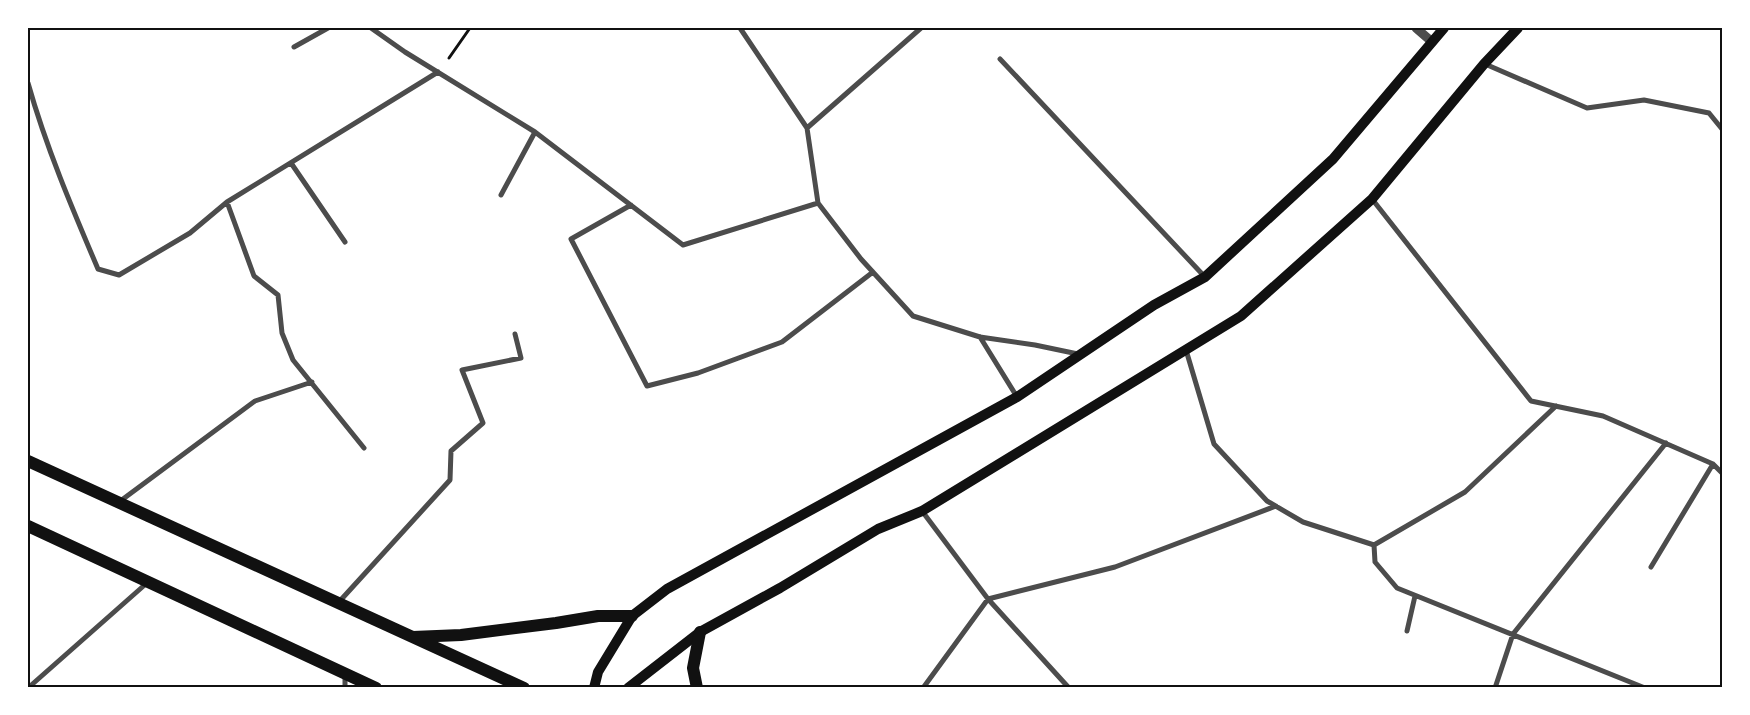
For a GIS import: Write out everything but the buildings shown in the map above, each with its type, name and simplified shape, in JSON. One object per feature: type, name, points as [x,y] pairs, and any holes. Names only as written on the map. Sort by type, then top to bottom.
[{"type":"main road","points":[[594,688],[598,672],[632,616],[667,589],[1017,397],[1154,304],[1205,277],[1333,159],[1431,41],[1444,28]]},
{"type":"main road","points":[[628,688],[700,632],[780,588],[878,529],[922,511],[1241,316],[1372,199],[1484,64],[1518,28]]},
{"type":"main road","points":[[28,461],[524,688]]},
{"type":"main road","points":[[28,526],[376,688]]},
{"type":"main road","points":[[411,637],[461,635],[598,616],[632,616]]},
{"type":"main road","points":[[697,688],[693,668],[700,632]]},
{"type":"street","points":[[294,47],[328,28]]},
{"type":"street","points":[[371,28],[535,132],[683,245],[818,204]]},
{"type":"street","points":[[740,28],[807,128],[818,204],[872,272],[913,316],[980,337],[1035,345],[1079,355]]},
{"type":"street","points":[[807,128],[921,28]]},
{"type":"street","points":[[1416,28],[1431,41]]},
{"type":"street","points":[[1000,59],[1205,277]]},
{"type":"street","points":[[1484,64],[1587,108],[1644,100],[1709,113],[1722,129]]},
{"type":"street","points":[[28,82],[41,130],[98,269],[119,276],[190,234],[227,202],[438,72]]},
{"type":"street","points":[[501,195],[535,132]]},
{"type":"street","points":[[291,163],[345,242]]},
{"type":"street","points":[[1372,199],[1531,402],[1603,416],[1713,464],[1722,473]]},
{"type":"street","points":[[227,202],[254,276],[278,295],[282,333],[293,360],[364,448]]},
{"type":"street","points":[[631,205],[571,239],[647,386],[698,372],[782,342],[872,272]]},
{"type":"street","points":[[338,603],[450,480],[451,451],[483,423],[462,370],[521,358],[515,334]]},
{"type":"street","points":[[980,337],[1017,397]]},
{"type":"street","points":[[1186,350],[1214,444],[1267,501],[1303,522],[1374,545],[1465,492],[1556,406]]},
{"type":"street","points":[[119,502],[255,401],[312,382]]},
{"type":"street","points":[[1495,688],[1513,634],[1666,443]]},
{"type":"street","points":[[1651,567],[1713,464]]},
{"type":"street","points":[[923,688],[988,598],[1115,566],[1276,506]]},
{"type":"street","points":[[922,511],[988,598],[1069,688]]},
{"type":"street","points":[[1374,545],[1375,562],[1397,588],[1645,688]]},
{"type":"street","points":[[28,688],[149,582]]},
{"type":"street","points":[[1407,631],[1415,596]]},
{"type":"street","points":[[344,673],[345,688]]},
{"type":"path","points":[[438,72],[470,28]]}]
